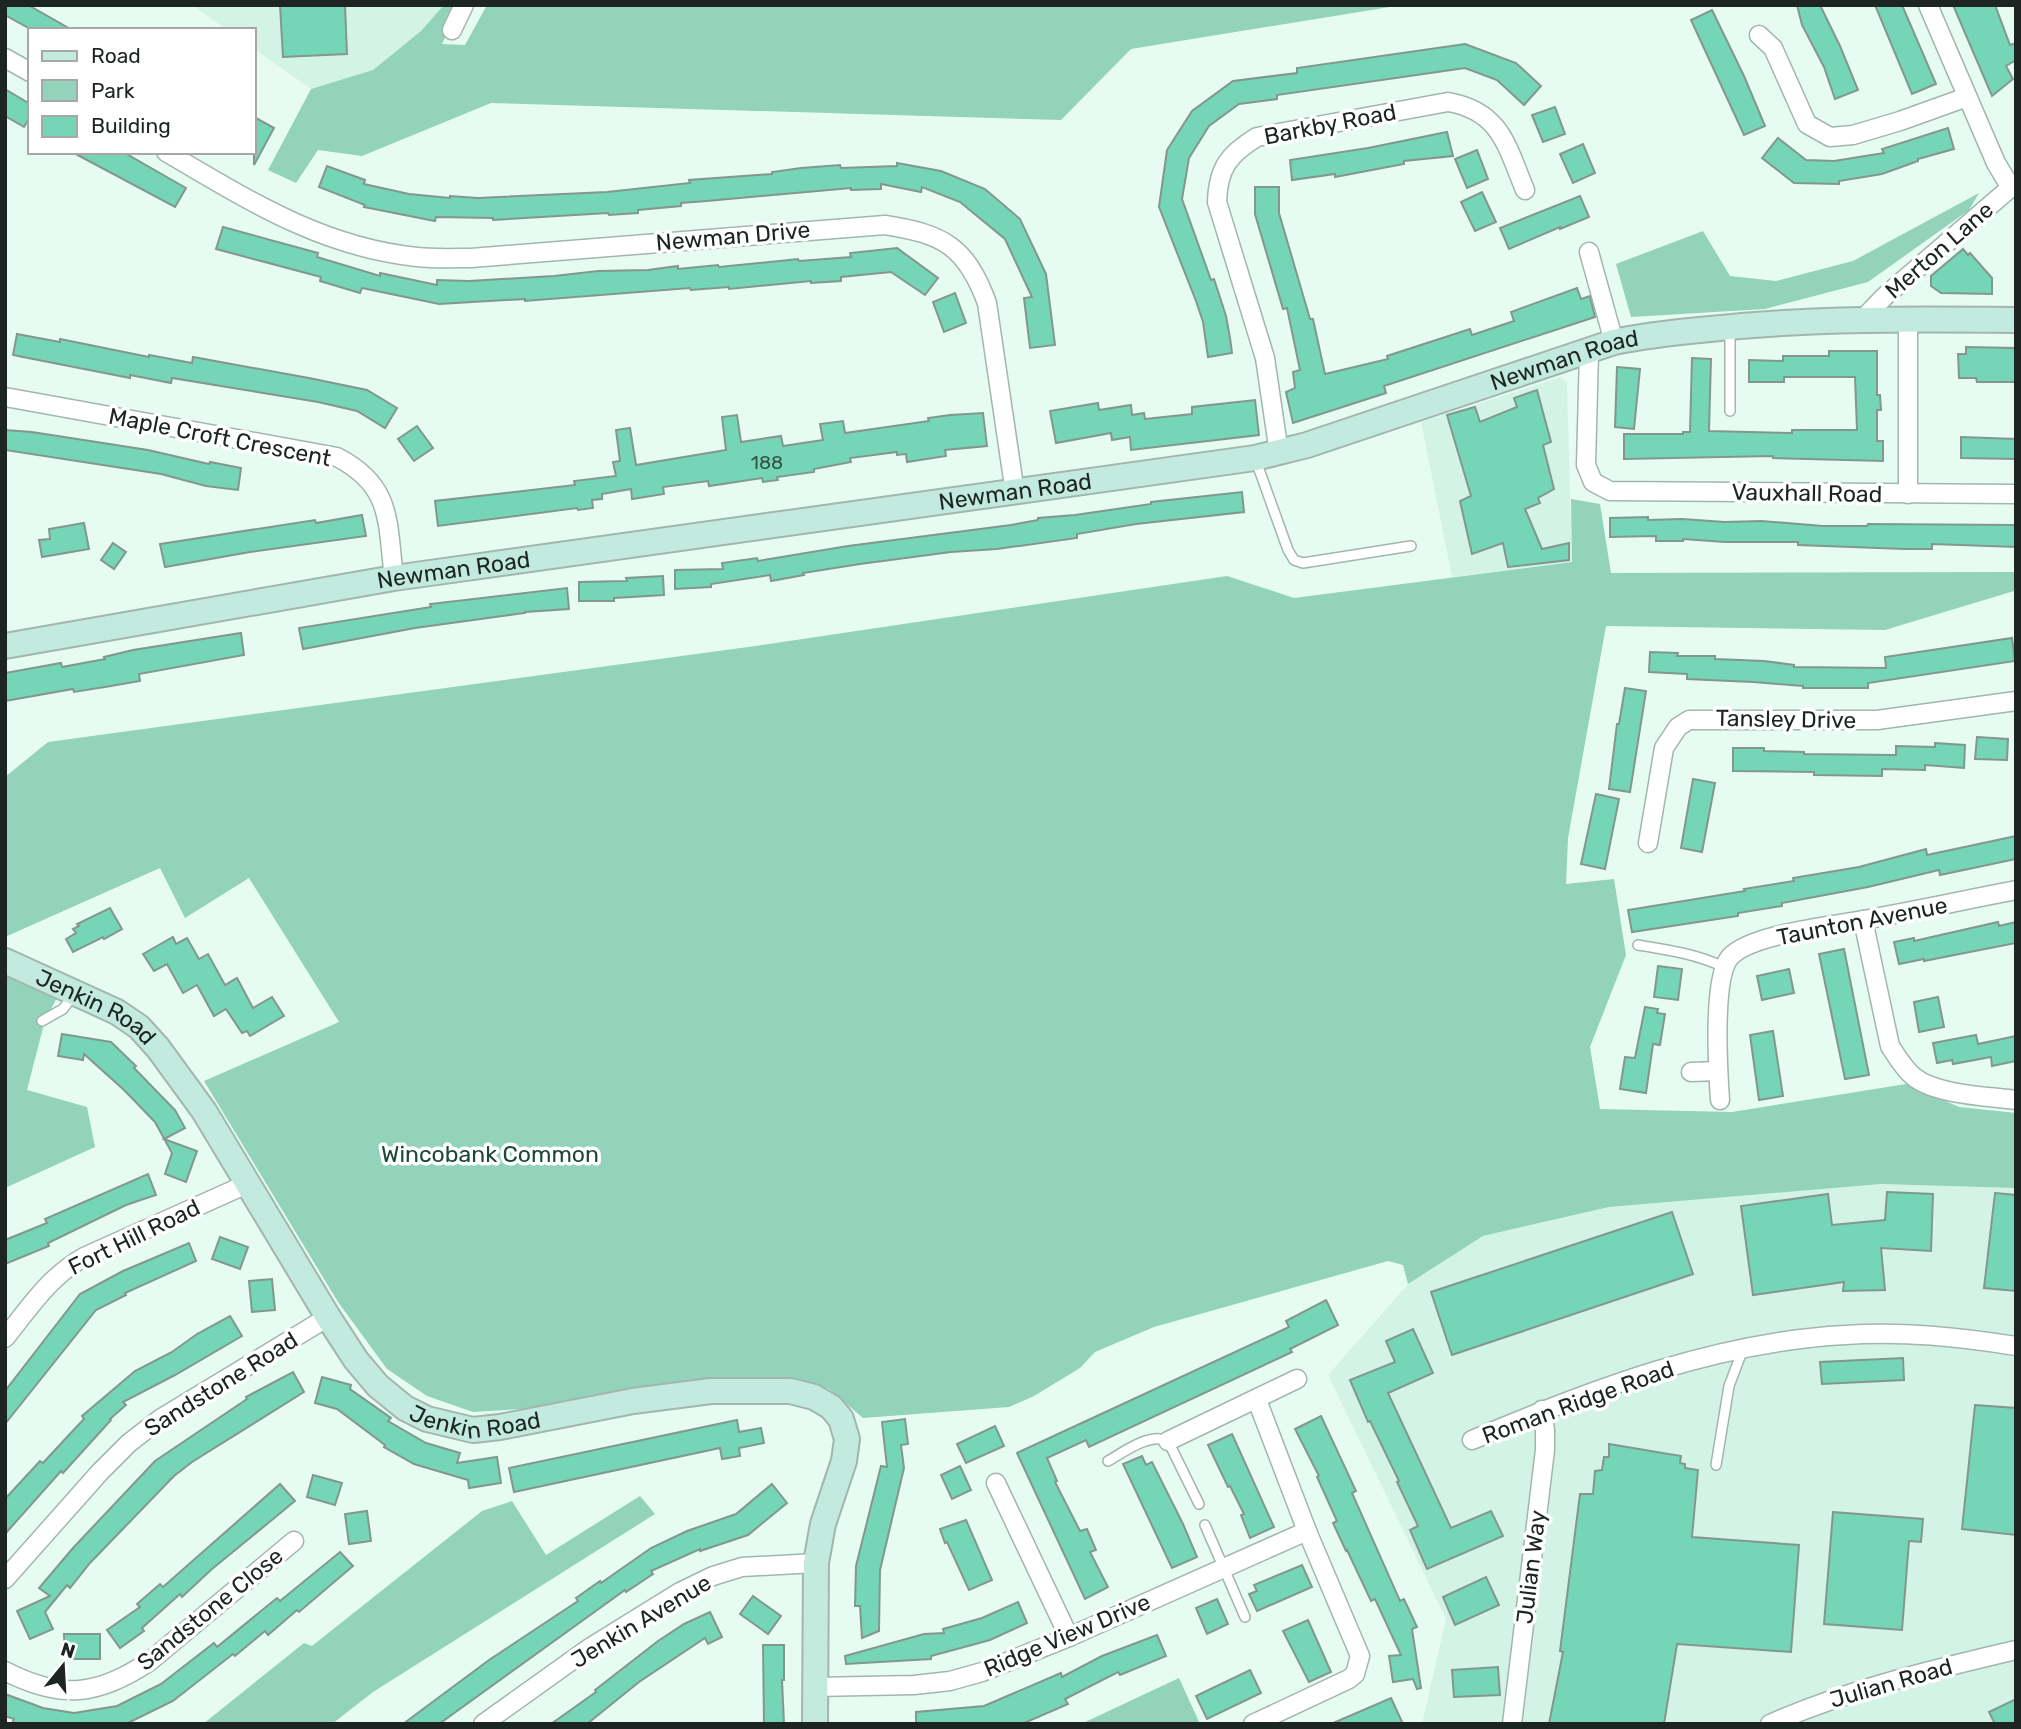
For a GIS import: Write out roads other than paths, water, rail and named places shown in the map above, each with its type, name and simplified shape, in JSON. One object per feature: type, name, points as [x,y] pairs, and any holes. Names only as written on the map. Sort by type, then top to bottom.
[{"type":"street","points":[[452,30],[464,5]]},
{"type":"street","points":[[1928,5],[1996,163],[2013,185]]},
{"type":"street","points":[[1759,35],[1773,48],[1807,124],[1830,137],[1853,135],[1967,97]]},
{"type":"street","points":[[5,58],[28,71]]},
{"type":"street","name":"Barkby Road","points":[[1267,456],[1265,358],[1217,202],[1218,184],[1225,165],[1238,149],[1257,136],[1448,102],[1465,105],[1496,124],[1525,190]]},
{"type":"street","name":"Newman Drive","points":[[169,154],[258,207],[320,233],[365,248],[419,258],[471,258],[885,225],[915,229],[942,239],[961,255],[977,276],[987,303],[1015,493]]},
{"type":"street","name":"Merton Lane","points":[[1863,319],[1884,297],[2013,185]]},
{"type":"street","points":[[1589,251],[1614,342]]},
{"type":"street","points":[[1908,318],[1908,494]]},
{"type":"street","name":"Newman Road","points":[[5,646],[394,578],[1267,456],[1614,342],[1639,337],[1781,322],[1908,318],[2016,320]]},
{"type":"street","name":"Vauxhall Road","points":[[1588,352],[1586,465],[1593,482],[1610,491],[2016,494]]},
{"type":"street","name":"Maple Croft Crescent","points":[[5,397],[337,457],[366,475],[377,491],[385,508],[394,578]]},
{"type":"street","name":"Tansley Drive","points":[[1648,843],[1664,748],[1678,727],[1689,720],[1877,720],[2016,701]]},
{"type":"street","name":"Taunton Avenue","points":[[1724,967],[1731,956],[1742,949],[1781,934],[2016,890]]},
{"type":"street","points":[[1863,920],[1890,1046],[1900,1062],[1913,1076],[1926,1084],[1945,1090],[2016,1100]]},
{"type":"street","name":"Jenkin Road","points":[[5,961],[117,1012],[139,1027],[158,1048],[204,1111],[356,1360],[378,1386],[405,1408],[427,1419],[473,1430],[633,1401],[711,1391],[790,1391],[814,1397],[831,1407],[841,1419],[847,1439],[844,1461],[823,1524],[816,1563],[815,1724]]},
{"type":"street","points":[[1720,1100],[1720,979],[1724,967]]},
{"type":"street","points":[[1691,1072],[1718,1071]]},
{"type":"street","name":"Fort Hill Road","points":[[5,1338],[65,1268],[85,1256],[247,1184]]},
{"type":"street","name":"Sandstone Road","points":[[5,1579],[129,1443],[160,1419],[328,1317]]},
{"type":"street","name":"Roman Ridge Road","points":[[1472,1440],[1542,1410],[1631,1378],[1743,1349],[1831,1336],[1907,1334],[1954,1336],[2016,1346]]},
{"type":"street","points":[[1168,1441],[1297,1379]]},
{"type":"street","points":[[1253,1724],[1349,1679],[1356,1674],[1360,1656],[1307,1531],[1257,1400]]},
{"type":"street","name":"Julian Way","points":[[1513,1724],[1545,1450],[1542,1410]]},
{"type":"street","points":[[996,1483],[1069,1637]]},
{"type":"street","name":"Ridge View Drive","points":[[815,1686],[914,1685],[950,1681],[982,1672],[1069,1637],[1307,1531]]},
{"type":"street","name":"Sandstone Close","points":[[5,1671],[31,1684],[52,1689],[81,1691],[104,1687],[130,1675],[150,1661],[294,1541]]},
{"type":"street","name":"Jenkin Avenue","points":[[483,1724],[589,1648],[680,1592],[713,1576],[742,1567],[816,1563]]},
{"type":"street","name":"Julian Road","points":[[1770,1724],[1808,1707],[1889,1681],[2016,1650]]},
{"type":"lane","points":[[1730,411],[1731,327]]},
{"type":"lane","points":[[1267,456],[1288,550],[1294,559],[1303,563],[1411,546]]},
{"type":"lane","points":[[1638,945],[1681,952],[1724,967]]},
{"type":"lane","points":[[42,1021],[62,1009],[75,993]]},
{"type":"lane","points":[[1716,1465],[1729,1385],[1743,1349]]},
{"type":"lane","points":[[1108,1461],[1153,1438],[1168,1441],[1199,1503]]},
{"type":"lane","points":[[1205,1525],[1245,1617]]},
{"type":"park label","name":"Wincobank Common","points":[[490,1154]]}]
